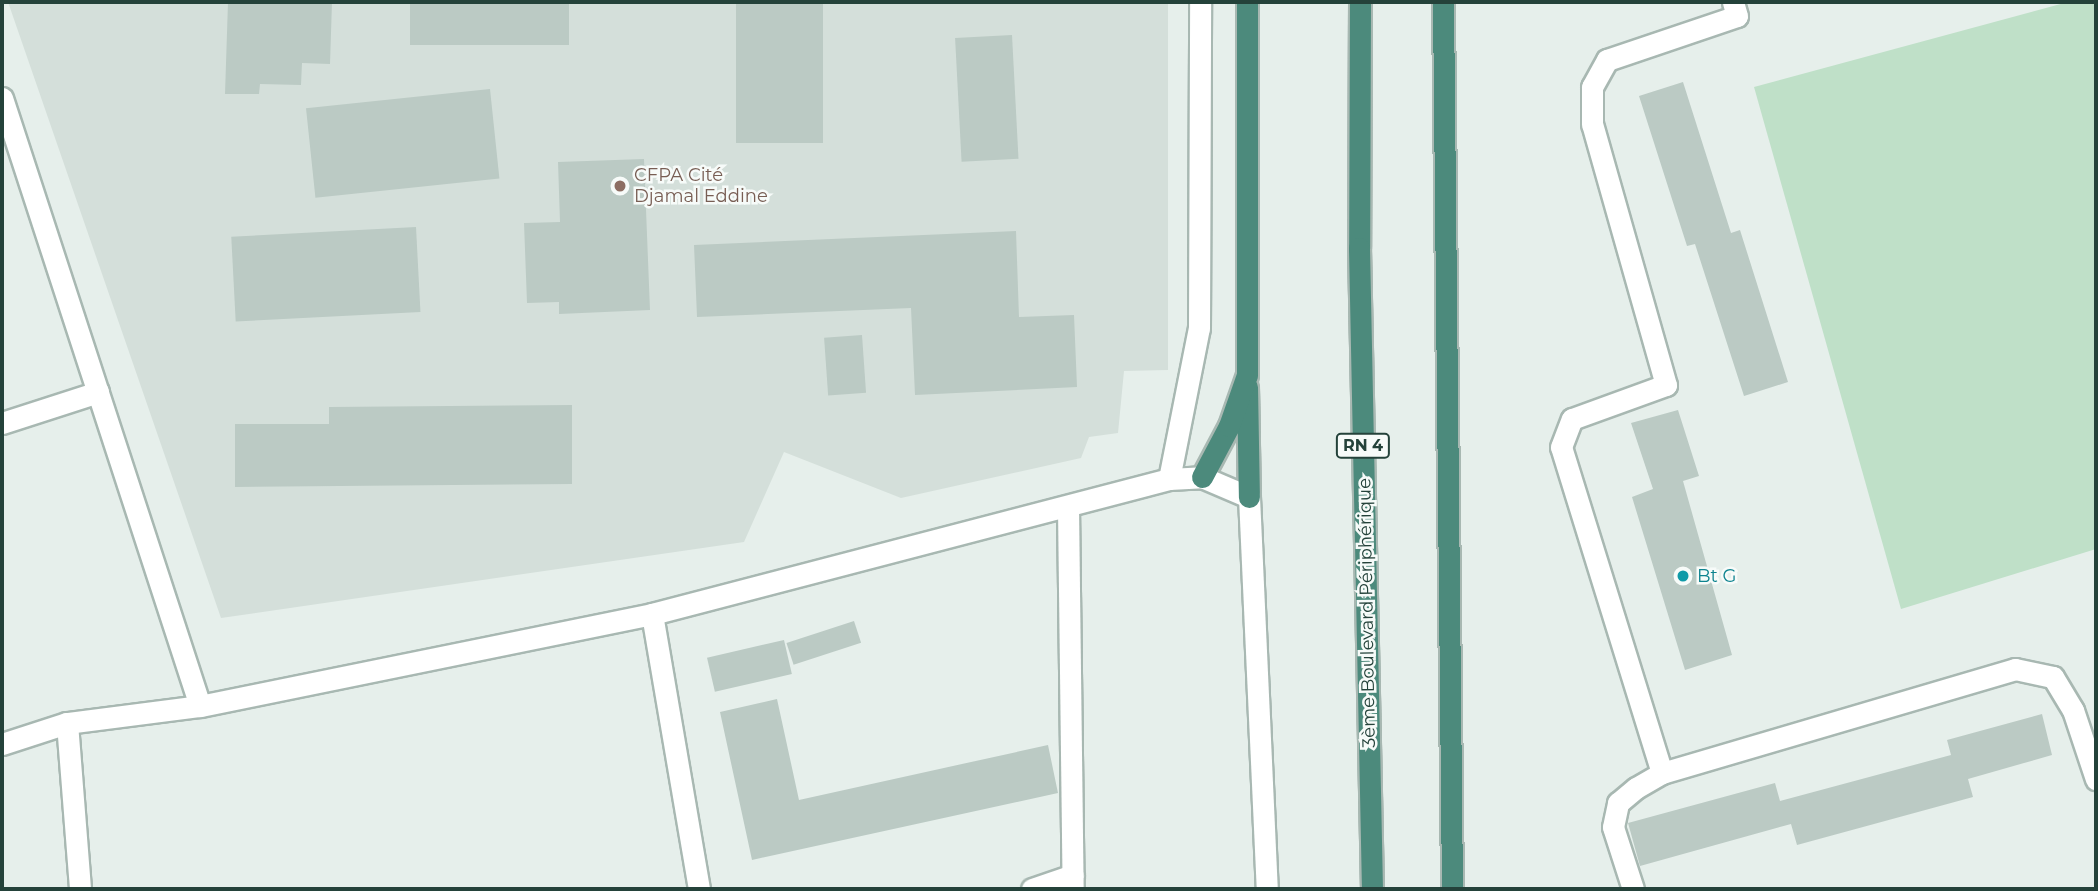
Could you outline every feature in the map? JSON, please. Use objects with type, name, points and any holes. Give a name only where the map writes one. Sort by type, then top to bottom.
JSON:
[{"type":"highway","points":[[1247,2],[1249,497]]},
{"type":"highway","name":"3ème Boulevard Périphérique","points":[[1360,2],[1360,262],[1372,889]]},
{"type":"highway","points":[[1443,2],[1452,889]]},
{"type":"highway","points":[[1202,477],[1229,426],[1247,375]]},
{"type":"street","points":[[1169,479],[1199,328],[1200,2]]},
{"type":"street","points":[[1662,773],[1562,447],[1572,419],[1666,385],[1592,124],[1592,87],[1607,60],[1737,16],[1733,2]]},
{"type":"street","points":[[2,97],[9,141],[98,392],[200,706]]},
{"type":"street","points":[[2,423],[98,392]]},
{"type":"street","points":[[2,744],[67,723],[200,706],[652,614],[1169,479],[1202,477],[1249,497],[1267,889]]},
{"type":"street","points":[[1032,889],[1073,882],[1068,507]]},
{"type":"street","points":[[652,614],[699,889]]},
{"type":"street","points":[[1633,889],[1613,827],[1618,803],[1662,773],[2015,669],[2053,677],[2073,710],[2096,779]]},
{"type":"street","points":[[67,723],[80,889]]},
{"type":"shaded area","name":"CFPA Cité Djamal Eddine","points":[[8,2],[1168,2],[1168,370],[1124,371],[1118,433],[1089,437],[1081,458],[901,498],[784,452],[744,542],[221,618]]},
{"type":"green space","points":[[2068,2],[2096,2],[2096,549],[1901,609],[1754,87]]},
{"type":"building","points":[[228,2],[332,2],[330,64],[302,63],[301,85],[260,84],[259,94],[225,94]]},
{"type":"building","points":[[410,2],[569,2],[569,45],[410,45]]},
{"type":"building","points":[[736,2],[823,2],[823,143],[736,143]]},
{"type":"building","points":[[1012,35],[1018,159],[962,162],[955,38]]},
{"type":"building","points":[[1683,82],[1731,233],[1740,230],[1788,382],[1744,396],[1695,244],[1687,246],[1639,96]]},
{"type":"building","points":[[490,89],[499,179],[315,198],[306,108]]},
{"type":"building","points":[[644,159],[650,310],[559,314],[559,302],[527,303],[524,223],[560,222],[558,162]]},
{"type":"building","points":[[416,227],[420,312],[236,322],[231,237]]},
{"type":"building","points":[[1016,231],[1019,317],[1074,315],[1077,387],[915,395],[911,308],[697,317],[694,245]]},
{"type":"building","points":[[862,335],[866,393],[828,396],[824,338]]},
{"type":"building","points":[[572,405],[572,484],[235,487],[235,424],[329,424],[329,407]]},
{"type":"building","name":"Bt G","points":[[1678,410],[1699,476],[1683,481],[1732,655],[1685,670],[1632,497],[1653,489],[1631,423]]},
{"type":"building","points":[[854,621],[861,643],[794,665],[786,643]]},
{"type":"building","points":[[784,640],[792,674],[715,692],[707,658]]},
{"type":"building","points":[[777,699],[799,800],[1048,745],[1058,793],[752,860],[720,712]]},
{"type":"building","points":[[2042,714],[2052,755],[1968,779],[1973,797],[1797,845],[1791,824],[1640,866],[1628,823],[1775,783],[1780,801],[1951,755],[1947,740]]},
{"type":"place","name":"CFPA Cité Djamal Eddine","points":[[620,186]]},
{"type":"place","name":"Bt G","points":[[1683,576]]}]
